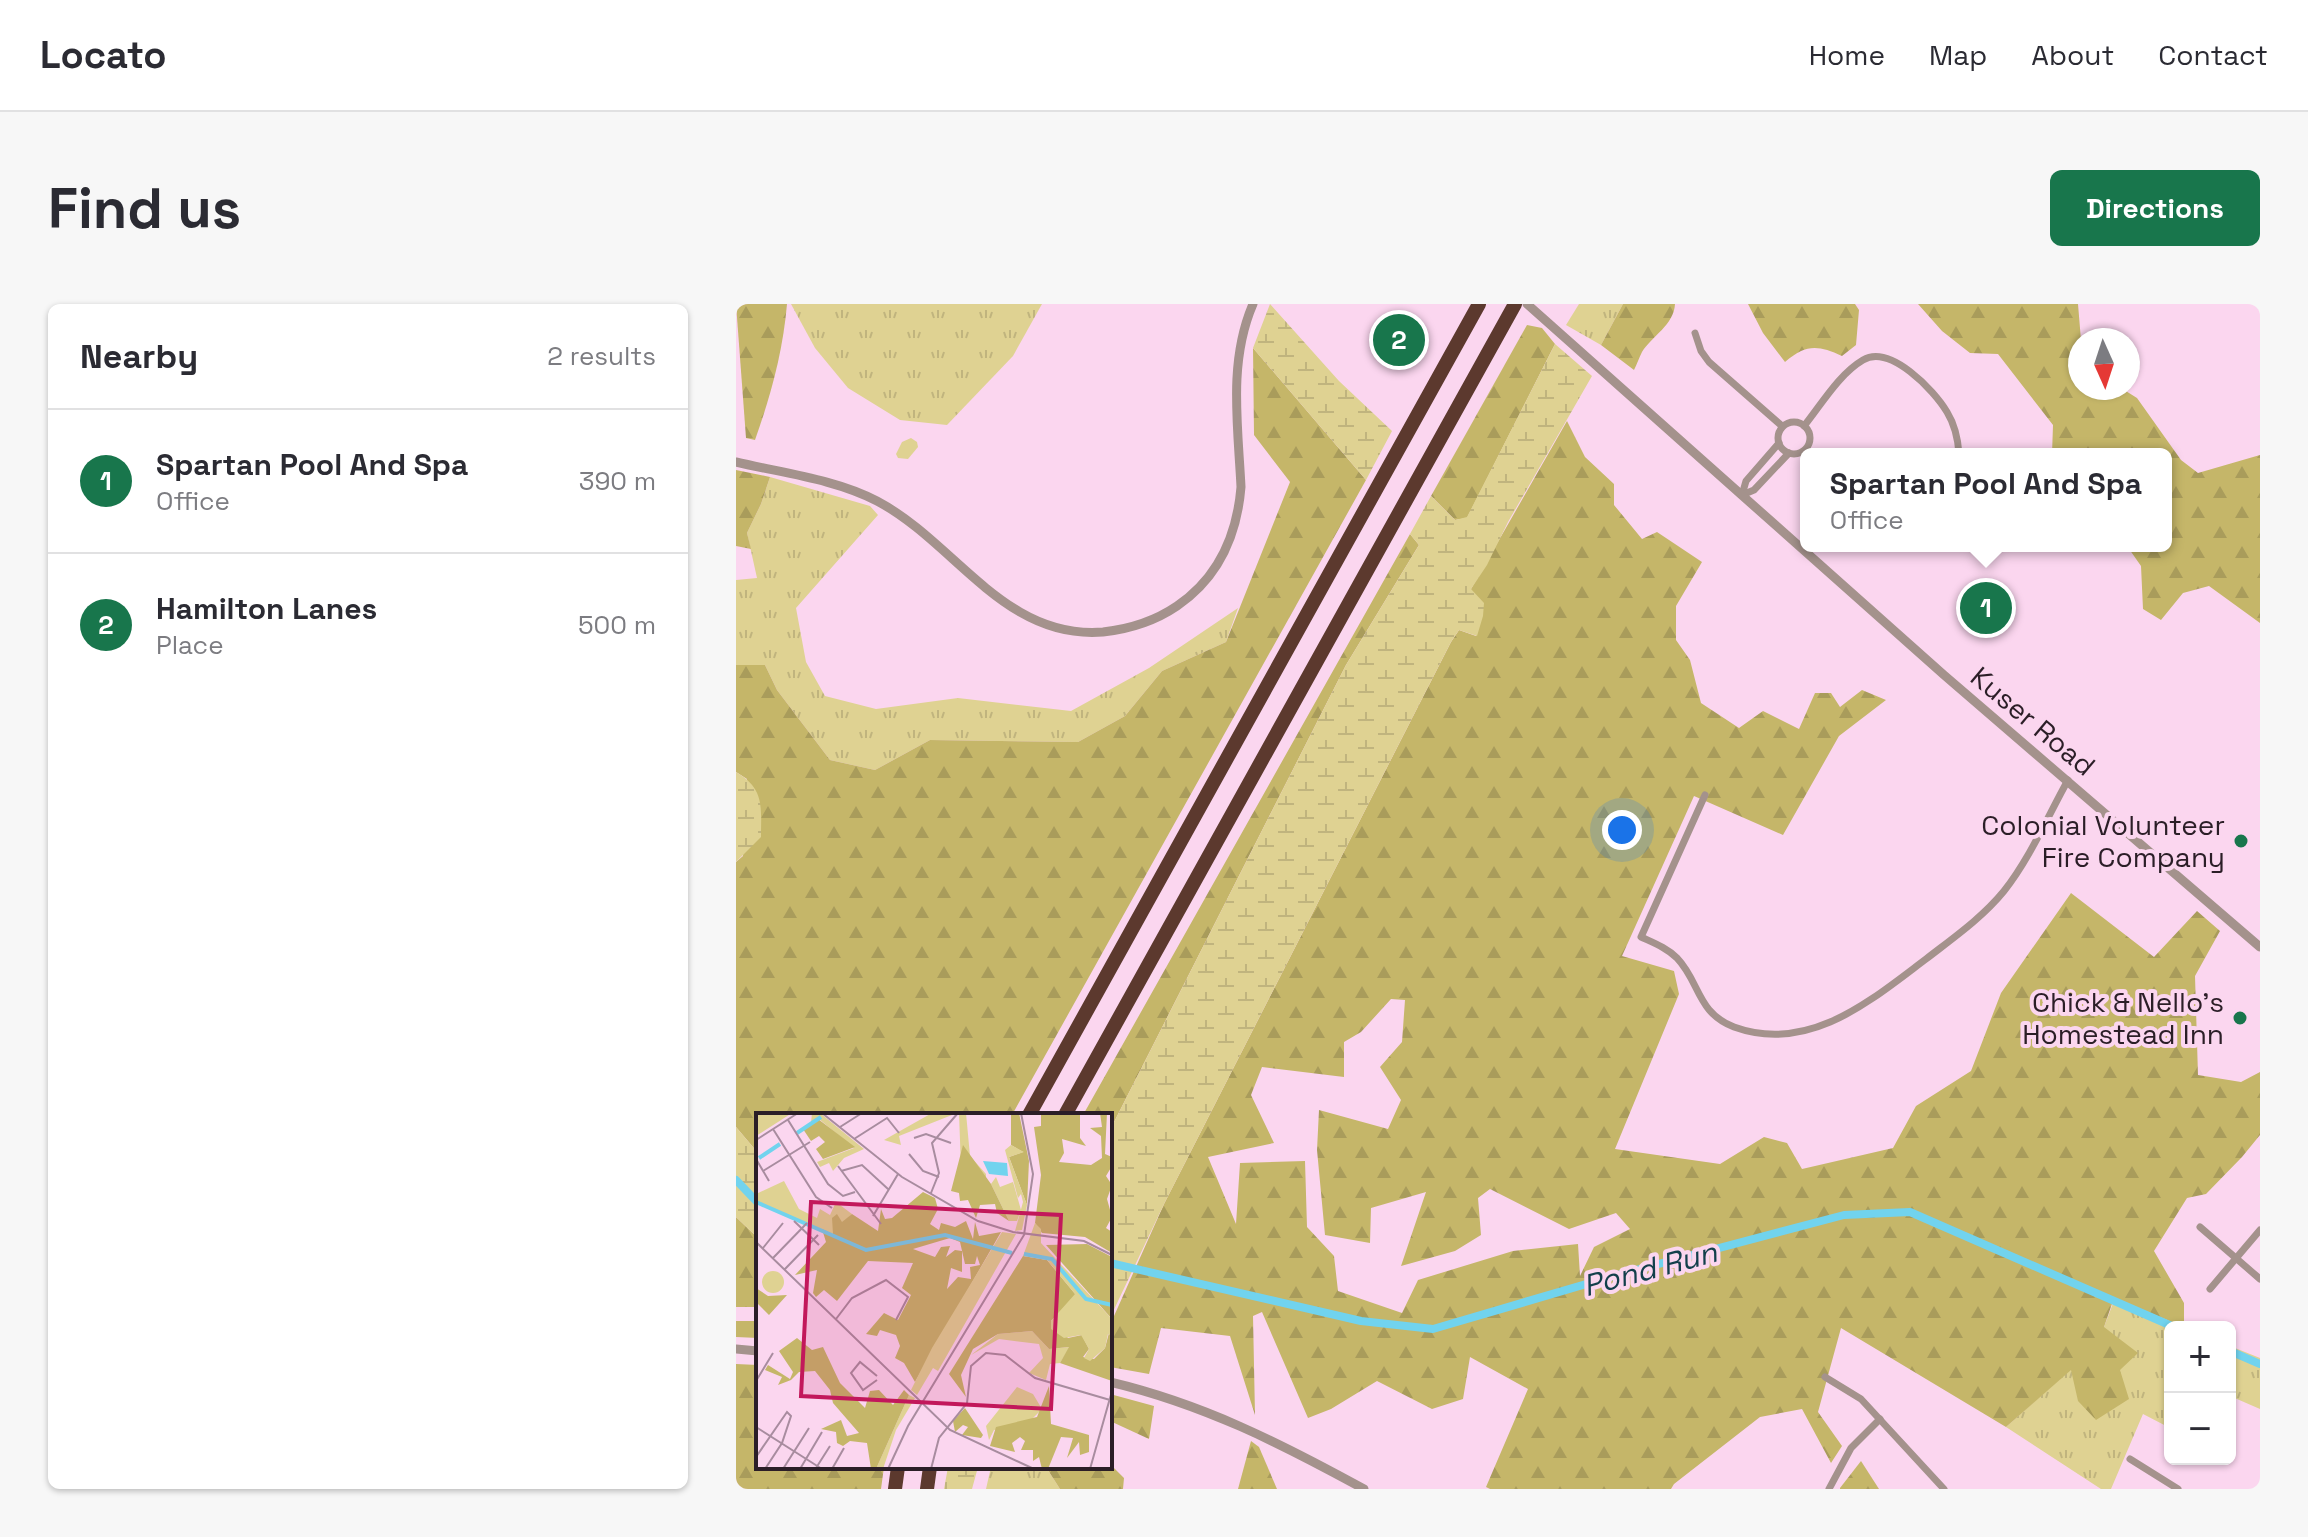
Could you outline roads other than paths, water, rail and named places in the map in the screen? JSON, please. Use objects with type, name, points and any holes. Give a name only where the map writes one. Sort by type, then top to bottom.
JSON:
[{"type":"highway","points":[[1030,1113],[1479,304]]},
{"type":"highway","points":[[1066,1113],[1515,304]]},
{"type":"highway","points":[[895,1489],[898,1469]]},
{"type":"highway","points":[[927,1489],[930,1469]]},
{"type":"street","points":[[736,462],[842,487],[876,500],[906,519],[1004,603],[1031,619],[1048,626],[1081,632],[1130,627],[1162,615],[1187,598],[1217,565],[1231,537],[1240,505],[1241,487],[1237,366],[1243,331],[1253,304]]},
{"type":"street","name":"Kuser Road","points":[[1527,304],[1800,547]]},
{"type":"street","points":[[1695,333],[1701,351],[1709,362],[1782,426]]},
{"type":"street","points":[[1804,426],[1857,365],[1871,357],[1882,356],[1901,365],[1942,405],[1953,423],[1958,448]]},
{"type":"street","points":[[1800,453],[1789,453],[1779,443],[1778,434],[1782,426],[1795,422],[1804,426],[1809,437],[1808,448]]},
{"type":"street","points":[[1742,495],[1746,481],[1779,443]]},
{"type":"street","points":[[1742,495],[1754,490],[1789,453]]},
{"type":"street","name":"Kuser Road","points":[[1806,552],[2260,947]]},
{"type":"street","points":[[1705,795],[1641,937],[1659,944],[1677,958],[1690,976],[1699,998],[1715,1016],[1736,1027],[1781,1034],[1820,1027],[1855,1012],[1982,915],[2018,871],[2068,780]]},
{"type":"street","points":[[2200,1227],[2260,1279]]},
{"type":"street","points":[[2210,1289],[2260,1230]]},
{"type":"street","points":[[736,1349],[756,1351]]},
{"type":"street","points":[[1825,1377],[1851,1391],[1944,1489]]},
{"type":"street","points":[[1112,1383],[1177,1401],[1239,1424],[1275,1440],[1364,1489]]},
{"type":"street","points":[[1829,1489],[1851,1448],[1880,1419]]},
{"type":"street","points":[[2130,1459],[2178,1489]]},
{"type":"waterway","name":"Pond Run","points":[[736,1180],[756,1201]]},
{"type":"waterway","name":"Pond Run","points":[[1112,1263],[1361,1321],[1433,1329],[1617,1275],[1844,1215],[1910,1212],[2164,1323]]},
{"type":"waterway","name":"Pond Run","points":[[2236,1354],[2260,1364]]},
{"type":"place","name":"Hamilton Lanes","points":[[1399,340]]},
{"type":"place","name":"Spartan Pool And Spa","points":[[1986,608]]},
{"type":"place","name":"Colonial Volunteer Fire Company","points":[[2241,841]]},
{"type":"place","name":"Chick & Nello’s Homestead Inn","points":[[2240,1018]]}]
